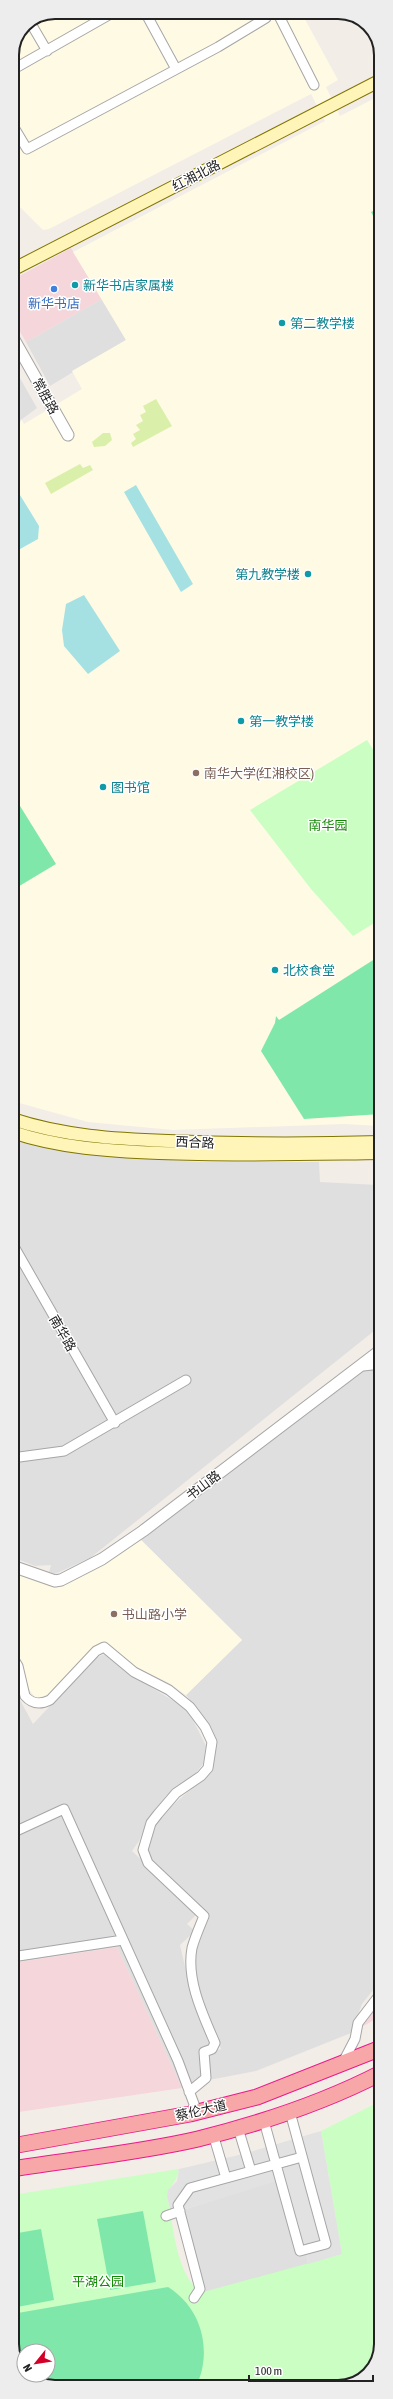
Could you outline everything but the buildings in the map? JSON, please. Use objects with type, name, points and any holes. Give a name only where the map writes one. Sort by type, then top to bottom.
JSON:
[{"type":"highway","name":"蔡伦大道","points":[[19,2145],[197,2112],[257,2097],[374,2051]]},
{"type":"highway","name":"蔡伦大道","points":[[19,2168],[176,2143],[238,2128],[264,2121],[336,2096],[374,2077]]},
{"type":"main road","name":"红湘北路","points":[[19,258],[374,77]]},
{"type":"main road","name":"红湘北路","points":[[19,266],[374,84]]},
{"type":"main road","name":"西合路","points":[[19,1121],[62,1133],[118,1139],[247,1145],[374,1142]]},
{"type":"main road","name":"西合路","points":[[19,1134],[59,1144],[119,1151],[239,1155],[374,1153]]},
{"type":"street","points":[[19,66],[102,19]]},
{"type":"street","points":[[148,19],[176,69]]},
{"type":"street","points":[[19,136],[27,150],[264,19]]},
{"type":"street","points":[[281,19],[314,85]]},
{"type":"street","points":[[33,27],[47,51]]},
{"type":"street","name":"常胜路","points":[[19,349],[65,437],[19,361]]},
{"type":"street","name":"南华路","points":[[19,1255],[115,1423]]},
{"type":"street","name":"书山路","points":[[19,1568],[55,1581],[102,1559],[143,1531],[374,1355]]},
{"type":"street","points":[[360,1365],[374,1364]]},
{"type":"street","points":[[19,1457],[64,1452],[186,1380]]},
{"type":"street","points":[[19,1670],[25,1696],[36,1704],[43,1703],[50,1700],[96,1651],[104,1647],[134,1672],[169,1690],[190,1707],[205,1727],[212,1742],[208,1768],[201,1776],[176,1793],[158,1814],[151,1823],[143,1850],[148,1863],[204,1916],[192,1948],[192,1966],[198,2003],[215,2043],[212,2049],[204,2052],[206,2078],[189,2092]]},
{"type":"street","points":[[19,1830],[64,1809],[123,1940],[197,2112]]},
{"type":"street","points":[[19,1956],[123,1940]]},
{"type":"street","points":[[342,2064],[355,2040],[358,2023],[374,2002]]},
{"type":"street","points":[[264,2121],[300,2251],[326,2244],[290,2112]]},
{"type":"street","points":[[238,2128],[251,2171]]},
{"type":"street","points":[[213,2134],[226,2178]]},
{"type":"street","points":[[194,2298],[200,2289],[178,2205],[190,2188],[302,2157]]},
{"type":"street","points":[[166,2216],[180,2211]]},
{"type":"shaded area","name":"南华大学(红湘校区)","points":[[54,19],[305,19],[338,80],[326,87],[340,116],[374,99],[374,1126],[344,1124],[173,1130],[88,1122],[19,1103],[19,428],[21,419],[24,424],[82,389],[72,371],[126,340],[73,252],[325,121],[311,94],[49,229],[43,230],[19,206],[19,54],[22,41],[29,29],[41,22]]},
{"type":"shaded area","name":"新华书店","points":[[71,248],[102,299],[26,342],[19,330],[19,276]]},
{"type":"shaded area","points":[[102,299],[126,340],[50,386],[26,342]]},
{"type":"shaded area","points":[[19,376],[37,408],[21,420],[19,429]]},
{"type":"shaded area","points":[[19,1138],[128,1158],[203,1162],[319,1162],[320,1182],[374,1185],[374,1331],[90,1558],[55,1574],[49,1572],[51,1565],[35,1566],[19,1560]]},
{"type":"shaded area","points":[[374,1357],[374,1989],[362,2004],[351,2033],[256,2071],[209,2080],[207,2054],[221,2049],[200,2002],[195,1964],[196,1948],[208,1917],[150,1862],[147,1849],[152,1831],[165,1812],[208,1774],[213,1767],[216,1740],[211,1727],[186,1695],[242,1640],[139,1538]]},
{"type":"shaded area","name":"书山路小学","points":[[141,1540],[242,1640],[186,1695],[169,1683],[132,1665],[104,1642],[94,1647],[52,1693],[45,1697],[35,1697],[27,1687],[19,1660],[19,1573],[55,1588],[97,1568]]},
{"type":"shaded area","points":[[105,1654],[131,1675],[182,1706],[191,1716],[206,1746],[203,1764],[195,1774],[166,1796],[148,1820],[139,1841],[132,1851],[198,1913],[187,1924],[195,1931],[180,1945],[194,2005],[211,2046],[204,2077],[195,2084],[182,2088],[117,1947],[19,1962],[19,1698],[33,1724],[95,1658]]},
{"type":"shaded area","points":[[117,1947],[182,2088],[19,2112],[19,1962]]},
{"type":"shaded area","points":[[374,2009],[374,2020],[360,2028]]},
{"type":"shaded area","points":[[321,2131],[342,2254],[308,2264],[306,2252],[297,2255],[277,2181],[183,2210],[170,2209],[167,2196],[168,2190],[177,2181],[179,2169],[243,2154]]},
{"type":"shaded area","points":[[277,2180],[297,2255],[306,2252],[308,2264],[205,2292],[183,2210]]},
{"type":"green space","points":[[374,210],[374,217],[371,212]]},
{"type":"green space","points":[[156,399],[172,426],[133,447],[131,443],[136,439],[133,434],[140,430],[136,425],[143,421],[140,415],[146,412],[143,406]]},
{"type":"green space","points":[[103,433],[110,433],[112,440],[105,446],[94,447],[92,442]]},
{"type":"green space","points":[[80,464],[83,468],[90,465],[93,470],[51,494],[45,483]]},
{"type":"green space","name":"南华园","points":[[367,740],[374,751],[374,923],[353,936],[311,889],[250,810]]},
{"type":"green space","points":[[19,804],[56,864],[19,886]]},
{"type":"green space","points":[[374,959],[374,1114],[304,1119],[261,1051],[275,1023],[276,1016],[279,1020]]},
{"type":"green space","name":"平湖公园","points":[[374,2104],[374,2349],[369,2362],[360,2373],[343,2380],[56,2380],[56,2343],[19,2343],[19,2194],[179,2169],[177,2177],[167,2196],[180,2260],[192,2284],[200,2293],[342,2254],[321,2131]]},
{"type":"green space","points":[[143,2211],[156,2282],[110,2290],[97,2219]]},
{"type":"green space","points":[[41,2229],[54,2300],[19,2307],[19,2233]]},
{"type":"green space","points":[[168,2287],[180,2296],[189,2306],[196,2318],[204,2345],[204,2359],[198,2380],[56,2380],[56,2343],[19,2343],[19,2313]]},
{"type":"water","points":[[136,485],[193,584],[181,592],[124,492]]},
{"type":"water","points":[[19,493],[39,526],[38,539],[20,549]]},
{"type":"water","points":[[84,595],[120,651],[88,674],[64,646],[62,630],[66,604]]},
{"type":"place","name":"新华书店家属楼","points":[[75,285]]},
{"type":"place","name":"新华书店","points":[[54,289]]},
{"type":"place","name":"第二教学楼","points":[[282,323]]},
{"type":"place","name":"第九教学楼","points":[[308,574]]},
{"type":"place","name":"第一教学楼","points":[[241,721]]},
{"type":"place","name":"南华大学(红湘校区)","points":[[196,773]]},
{"type":"place","name":"图书馆","points":[[103,787]]},
{"type":"place","name":"北校食堂","points":[[275,970]]},
{"type":"place","name":"书山路小学","points":[[114,1614]]}]
